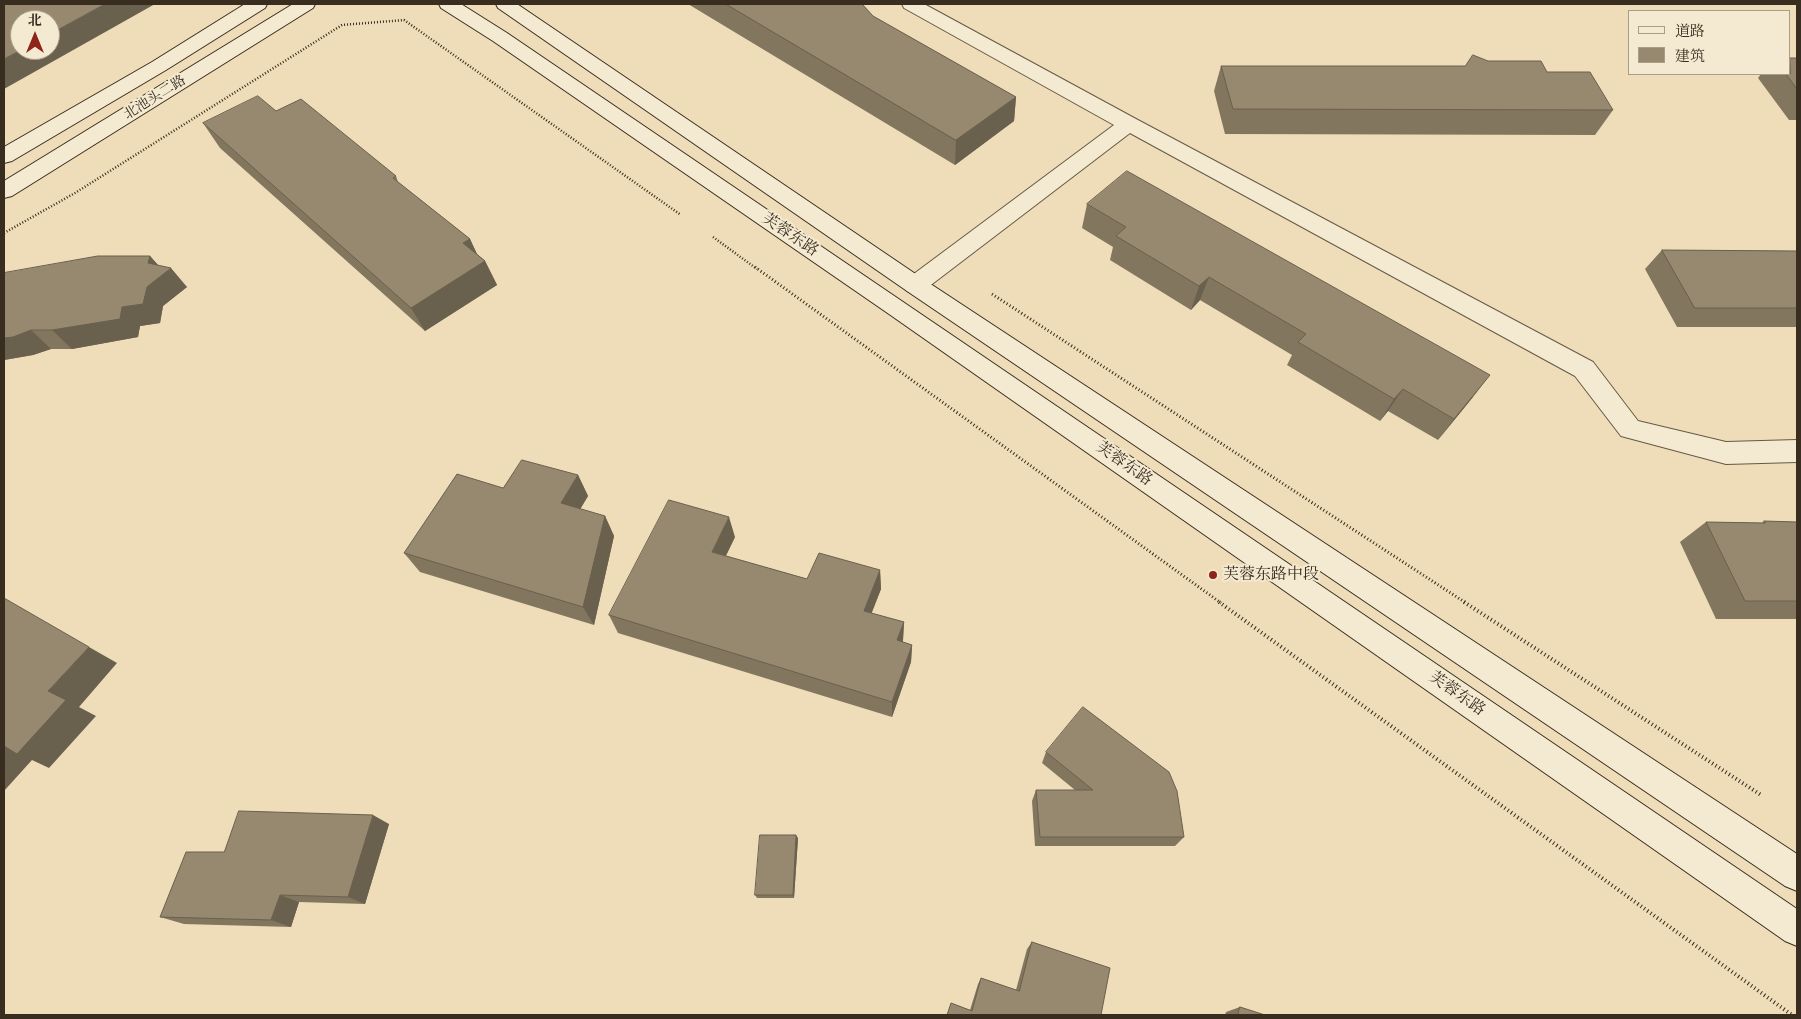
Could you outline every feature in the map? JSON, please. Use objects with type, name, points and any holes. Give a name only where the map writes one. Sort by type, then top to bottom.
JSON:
[{"type":"main road","name":"北池头二路","points":[[4,156],[159,66],[258,4]]},
{"type":"main road","name":"北池头二路","points":[[4,191],[306,4]]},
{"type":"main road","name":"芙蓉东路","points":[[448,4],[516,48],[897,308],[1797,929]]},
{"type":"main road","name":"芙蓉东路","points":[[505,4],[915,285],[1797,874]]},
{"type":"main road","points":[[911,4],[1129,124],[1584,369],[1630,428],[1726,453],[1797,451]]},
{"type":"main road","points":[[915,285],[1129,124]]},
{"type":"path","points":[[4,232],[76,193],[342,25],[404,20],[681,215]]},
{"type":"path","points":[[713,237],[1792,1015]]},
{"type":"path","points":[[989,292],[1761,795]]},
{"type":"building","points":[[4,4],[105,4],[60,29],[60,10],[10,10],[10,56],[4,59]]},
{"type":"building","points":[[726,4],[862,4],[873,16],[1016,97],[956,140]]},
{"type":"building","points":[[1473,55],[1488,61],[1541,61],[1547,72],[1590,72],[1613,110],[1233,109],[1221,66],[1465,66]]},
{"type":"building","points":[[1791,58],[1797,58],[1797,89],[1787,75],[1791,75]]},
{"type":"building","points":[[258,96],[276,111],[301,99],[396,176],[393,178],[470,239],[463,243],[485,261],[411,308],[203,123]]},
{"type":"building","points":[[1127,171],[1490,375],[1454,419],[1403,389],[1394,399],[1298,342],[1306,334],[1209,277],[1199,286],[1116,236],[1126,227],[1087,204]]},
{"type":"building","points":[[1662,250],[1797,251],[1797,308],[1695,308]]},
{"type":"building","points":[[98,256],[150,256],[148,263],[171,268],[147,287],[143,304],[122,307],[120,319],[52,330],[31,330],[13,337],[4,338],[4,273]]},
{"type":"building","points":[[522,460],[578,475],[561,503],[605,516],[583,607],[404,553],[457,474],[503,488]]},
{"type":"building","points":[[669,500],[729,517],[712,552],[807,579],[819,553],[880,570],[864,611],[904,622],[897,640],[912,645],[892,702],[609,615]]},
{"type":"building","points":[[1764,521],[1797,522],[1797,601],[1745,601],[1706,522],[1765,523]]},
{"type":"building","points":[[4,598],[89,647],[48,691],[66,700],[17,754],[4,746]]},
{"type":"building","points":[[1083,707],[1169,772],[1177,791],[1184,837],[1040,837],[1036,790],[1093,790],[1046,752]]},
{"type":"building","points":[[239,811],[373,815],[348,897],[280,895],[271,920],[160,917],[186,852],[224,852]]},
{"type":"building","points":[[760,835],[796,835],[793,895],[755,895]]},
{"type":"building","points":[[1032,942],[1110,968],[1101,1015],[947,1015],[951,1003],[972,1011],[981,978],[1019,991]]},
{"type":"building","points":[[1240,1007],[1265,1015],[1238,1015]]},
{"type":"place","name":"芙蓉东路中段","points":[[1213,575]]}]
